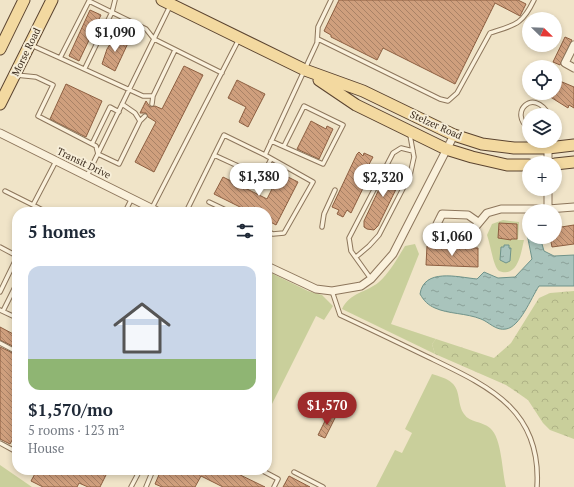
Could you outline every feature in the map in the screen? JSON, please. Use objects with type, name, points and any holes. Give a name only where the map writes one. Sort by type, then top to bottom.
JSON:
[{"type":"main road","points":[[0,49],[24,0]]},
{"type":"main road","name":"Morse Road","points":[[0,104],[52,0]]},
{"type":"main road","name":"Stelzer Road","points":[[169,2],[304,70],[363,92],[454,135],[482,144],[514,148],[522,147]]},
{"type":"main road","name":"Stelzer Road","points":[[304,70],[356,105],[446,148],[472,157],[507,165],[522,165]]},
{"type":"main road","name":"Stelzer Road","points":[[562,145],[574,145]]},
{"type":"main road","points":[[562,163],[574,162]]},
{"type":"street","points":[[574,45],[565,63],[574,68]]},
{"type":"street","name":"Transit Drive","points":[[0,133],[150,207]]},
{"type":"street","points":[[272,268],[316,289],[332,292],[361,286],[371,279],[393,254],[454,135]]},
{"type":"street","points":[[562,208],[574,207]]},
{"type":"street","points":[[478,222],[468,216],[442,214],[437,224],[438,233],[467,234],[472,231],[487,213],[501,209],[522,209]]},
{"type":"lane","points":[[85,68],[112,12],[115,0]]},
{"type":"lane","points":[[265,155],[318,39],[318,27],[331,0]]},
{"type":"lane","points":[[318,39],[440,99],[448,101],[457,93],[490,33],[515,25],[526,16],[534,0]]},
{"type":"lane","points":[[60,58],[89,1],[146,29],[154,39],[222,73]]},
{"type":"lane","points":[[87,176],[154,39],[169,2]]},
{"type":"lane","points":[[153,207],[240,38]]},
{"type":"lane","points":[[30,44],[143,96],[153,96]]},
{"type":"lane","points":[[152,104],[153,96],[175,50]]},
{"type":"lane","points":[[14,75],[36,77],[53,85],[38,116],[96,146],[98,154]]},
{"type":"lane","points":[[523,108],[525,104],[532,101],[537,102],[546,108]]},
{"type":"lane","points":[[122,104],[136,113],[140,121]]},
{"type":"lane","points":[[271,140],[284,146],[323,164],[343,125],[304,106],[284,146]]},
{"type":"lane","points":[[92,144],[110,108],[119,112]]},
{"type":"lane","points":[[522,110],[522,120]]},
{"type":"lane","points":[[98,154],[119,164],[140,121],[146,116]]},
{"type":"lane","points":[[356,257],[379,235],[410,175],[414,163],[413,151],[412,141],[406,129]]},
{"type":"lane","points":[[188,207],[224,135],[265,155],[313,182],[284,233],[272,233]]},
{"type":"lane","points":[[371,279],[351,251],[349,238],[393,153],[401,148],[413,151]]},
{"type":"lane","points":[[214,155],[262,177],[271,159]]},
{"type":"lane","points":[[34,205],[56,161]]},
{"type":"lane","points":[[322,228],[324,214],[335,190]]},
{"type":"lane","points":[[5,191],[36,207]]},
{"type":"lane","points":[[128,207],[132,198]]},
{"type":"lane","points":[[209,202],[220,207]]},
{"type":"lane","points":[[0,247],[12,254]]},
{"type":"lane","points":[[0,292],[12,267]]},
{"type":"lane","points":[[12,292],[2,311],[12,316]]},
{"type":"lane","points":[[332,292],[340,315],[485,385],[506,402],[519,417],[532,445],[536,460],[537,487]]},
{"type":"lane","points":[[0,343],[12,349]]},
{"type":"lane","points":[[0,444],[12,450]]},
{"type":"lane","points":[[294,472],[323,487]]},
{"type":"lane","points":[[131,487],[137,475]]},
{"type":"lane","points":[[146,487],[151,475]]},
{"type":"lane","points":[[270,475],[278,479],[274,487]]},
{"type":"green space","points":[[503,220],[519,222],[518,240],[522,240],[522,244],[523,244],[522,251],[518,263],[510,271],[499,271],[497,268],[487,235],[492,224]]},
{"type":"green space","points":[[415,244],[419,254],[391,324],[436,339],[432,344],[435,354],[342,309],[349,299],[374,286],[387,274],[405,246]]},
{"type":"green space","points":[[272,273],[308,291],[322,295],[333,306],[324,320],[316,316],[272,404]]},
{"type":"green space","points":[[574,291],[574,439],[550,430],[543,423],[528,400],[506,385],[435,354],[432,344],[436,339],[494,358],[511,343],[539,298],[550,293]]},
{"type":"green space","points":[[432,374],[442,377],[452,383],[457,390],[460,406],[464,414],[469,419],[487,426],[494,433],[499,447],[506,487],[376,487],[395,450],[402,453],[412,433],[405,429]]},
{"type":"green space","points":[[0,465],[12,473],[12,475],[15,475],[32,487],[0,487]]},
{"type":"water","points":[[529,244],[542,244],[544,251],[554,256],[574,255],[574,286],[539,286],[520,318],[511,327],[506,329],[496,328],[484,320],[475,317],[440,310],[430,306],[420,294],[423,286],[428,280],[435,277],[451,276],[477,279],[484,272],[498,278],[515,277],[532,259]]},
{"type":"water","points":[[504,245],[509,245],[509,248],[511,248],[510,261],[506,263],[500,260],[501,247],[504,247]]},
{"type":"building","points":[[339,0],[518,0],[526,4],[520,16],[495,3],[455,84],[383,48],[377,60],[331,37],[331,35],[324,31]]},
{"type":"building","points":[[90,10],[101,15],[79,61],[69,56]]},
{"type":"building","points":[[116,35],[129,41],[115,71],[102,64],[107,49]]},
{"type":"building","points":[[565,37],[572,40],[562,61],[554,60],[558,52],[562,52],[562,43]]},
{"type":"building","points":[[184,66],[203,75],[154,172],[135,162],[156,122],[148,117],[146,113],[140,113],[146,101],[150,107],[155,106],[162,109]]},
{"type":"building","points":[[237,80],[265,94],[248,127],[239,122],[246,107],[228,98]]},
{"type":"building","points":[[562,82],[574,87],[574,108],[569,105],[568,108],[555,100],[562,100]]},
{"type":"building","points":[[66,84],[102,101],[86,137],[50,119]]},
{"type":"building","points":[[311,121],[326,129],[327,126],[333,129],[319,159],[297,149]]},
{"type":"building","points":[[359,152],[363,156],[364,153],[373,157],[366,170],[371,172],[351,213],[347,210],[343,217],[337,214],[339,210],[332,207]]},
{"type":"building","points":[[393,166],[402,169],[402,177],[378,226],[374,230],[367,229],[364,227],[364,221],[389,168]]},
{"type":"building","points":[[280,173],[298,182],[276,225],[272,223],[272,207],[240,207],[214,194],[223,177],[267,199]]},
{"type":"building","points":[[499,223],[517,224],[517,239],[511,240],[498,238]]},
{"type":"building","points":[[574,225],[574,244],[552,247],[551,244],[562,244],[562,227]]},
{"type":"building","points":[[427,246],[478,248],[478,267],[426,265]]},
{"type":"building","points":[[0,327],[12,333],[12,346],[0,340]]},
{"type":"building","points":[[0,347],[12,353],[12,440],[10,444],[0,439]]},
{"type":"building","points":[[329,413],[336,416],[325,438],[318,435]]},
{"type":"building","points":[[34,475],[106,475],[100,487],[88,487],[79,483],[77,487],[43,487],[31,481]]},
{"type":"building","points":[[159,475],[240,475],[265,487],[223,487],[201,476],[195,487],[162,487],[155,484]]},
{"type":"building","points":[[289,476],[310,487],[283,487]]}]
